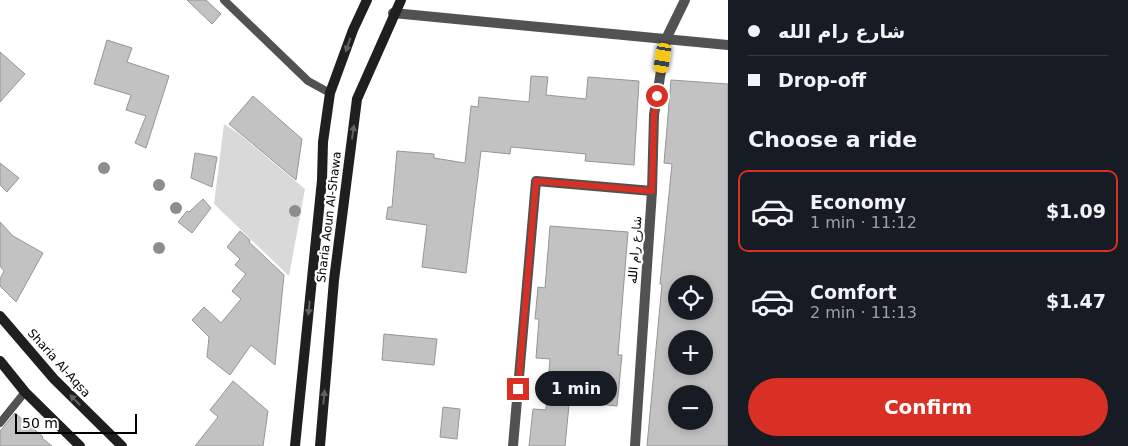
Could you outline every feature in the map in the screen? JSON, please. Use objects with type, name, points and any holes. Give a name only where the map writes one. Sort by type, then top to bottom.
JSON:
[{"type":"main road","name":"Sharia Aoun Al-Shawa","points":[[295,446],[322,180],[323,142],[330,93],[353,30],[367,0]]},
{"type":"main road","name":"Sharia Aoun Al-Shawa","points":[[320,446],[334,280],[357,99],[401,0]]},
{"type":"main road","name":"Sharia Al-Aqsa","points":[[0,316],[54,378],[122,446]]},
{"type":"main road","points":[[0,360],[25,392],[80,446]]},
{"type":"street","name":"شارع رام الله","points":[[635,446],[652,191],[654,116],[666,39],[685,0]]},
{"type":"street","points":[[394,13],[728,45]]},
{"type":"street","points":[[513,446],[536,181],[652,191]]},
{"type":"lane","points":[[224,0],[308,81],[330,93]]},
{"type":"lane","points":[[0,423],[25,392]]},
{"type":"shaded area","points":[[224,124],[238,133],[305,189],[289,276],[214,204]]},
{"type":"building","points":[[187,0],[206,0],[221,14],[212,24]]},
{"type":"building","points":[[107,40],[132,48],[127,62],[169,76],[146,148],[135,143],[146,116],[126,110],[131,95],[94,84]]},
{"type":"building","points":[[0,52],[25,74],[0,102]]},
{"type":"building","points":[[531,76],[548,77],[546,95],[586,99],[588,77],[639,81],[634,165],[585,161],[586,154],[511,147],[510,154],[481,151],[466,273],[422,267],[427,225],[386,219],[388,207],[392,207],[397,151],[434,154],[434,158],[465,163],[471,106],[478,107],[479,97],[529,102]]},
{"type":"building","points":[[671,80],[728,84],[728,446],[647,446],[672,164],[664,163]]},
{"type":"building","points":[[253,96],[302,139],[296,180],[229,124]]},
{"type":"building","points":[[195,153],[217,157],[212,187],[191,178]]},
{"type":"building","points":[[0,163],[19,178],[7,192],[0,185]]},
{"type":"building","points":[[203,199],[211,208],[192,233],[178,222],[187,211],[189,212]]},
{"type":"building","points":[[0,222],[13,236],[43,253],[16,302],[0,286],[0,279],[4,271],[0,266]]},
{"type":"building","points":[[550,226],[628,232],[618,355],[622,355],[617,406],[576,402],[576,405],[569,405],[565,446],[529,446],[533,409],[546,410],[550,359],[536,358],[539,319],[535,319],[538,287],[545,288]]},
{"type":"building","points":[[240,231],[284,275],[275,365],[251,345],[230,375],[207,357],[209,337],[192,320],[204,307],[221,323],[241,299],[232,291],[246,274],[235,265],[240,259],[227,247]]},
{"type":"building","points":[[384,334],[437,339],[434,365],[382,360]]},
{"type":"building","points":[[233,381],[268,411],[263,446],[195,446],[218,417],[210,410]]},
{"type":"building","points":[[443,407],[460,409],[457,439],[440,437]]},
{"type":"building","points":[[15,413],[52,446],[0,446],[0,431]]},
{"type":"route","points":[[518,389],[536,181],[652,191],[654,116],[657,96]]}]
